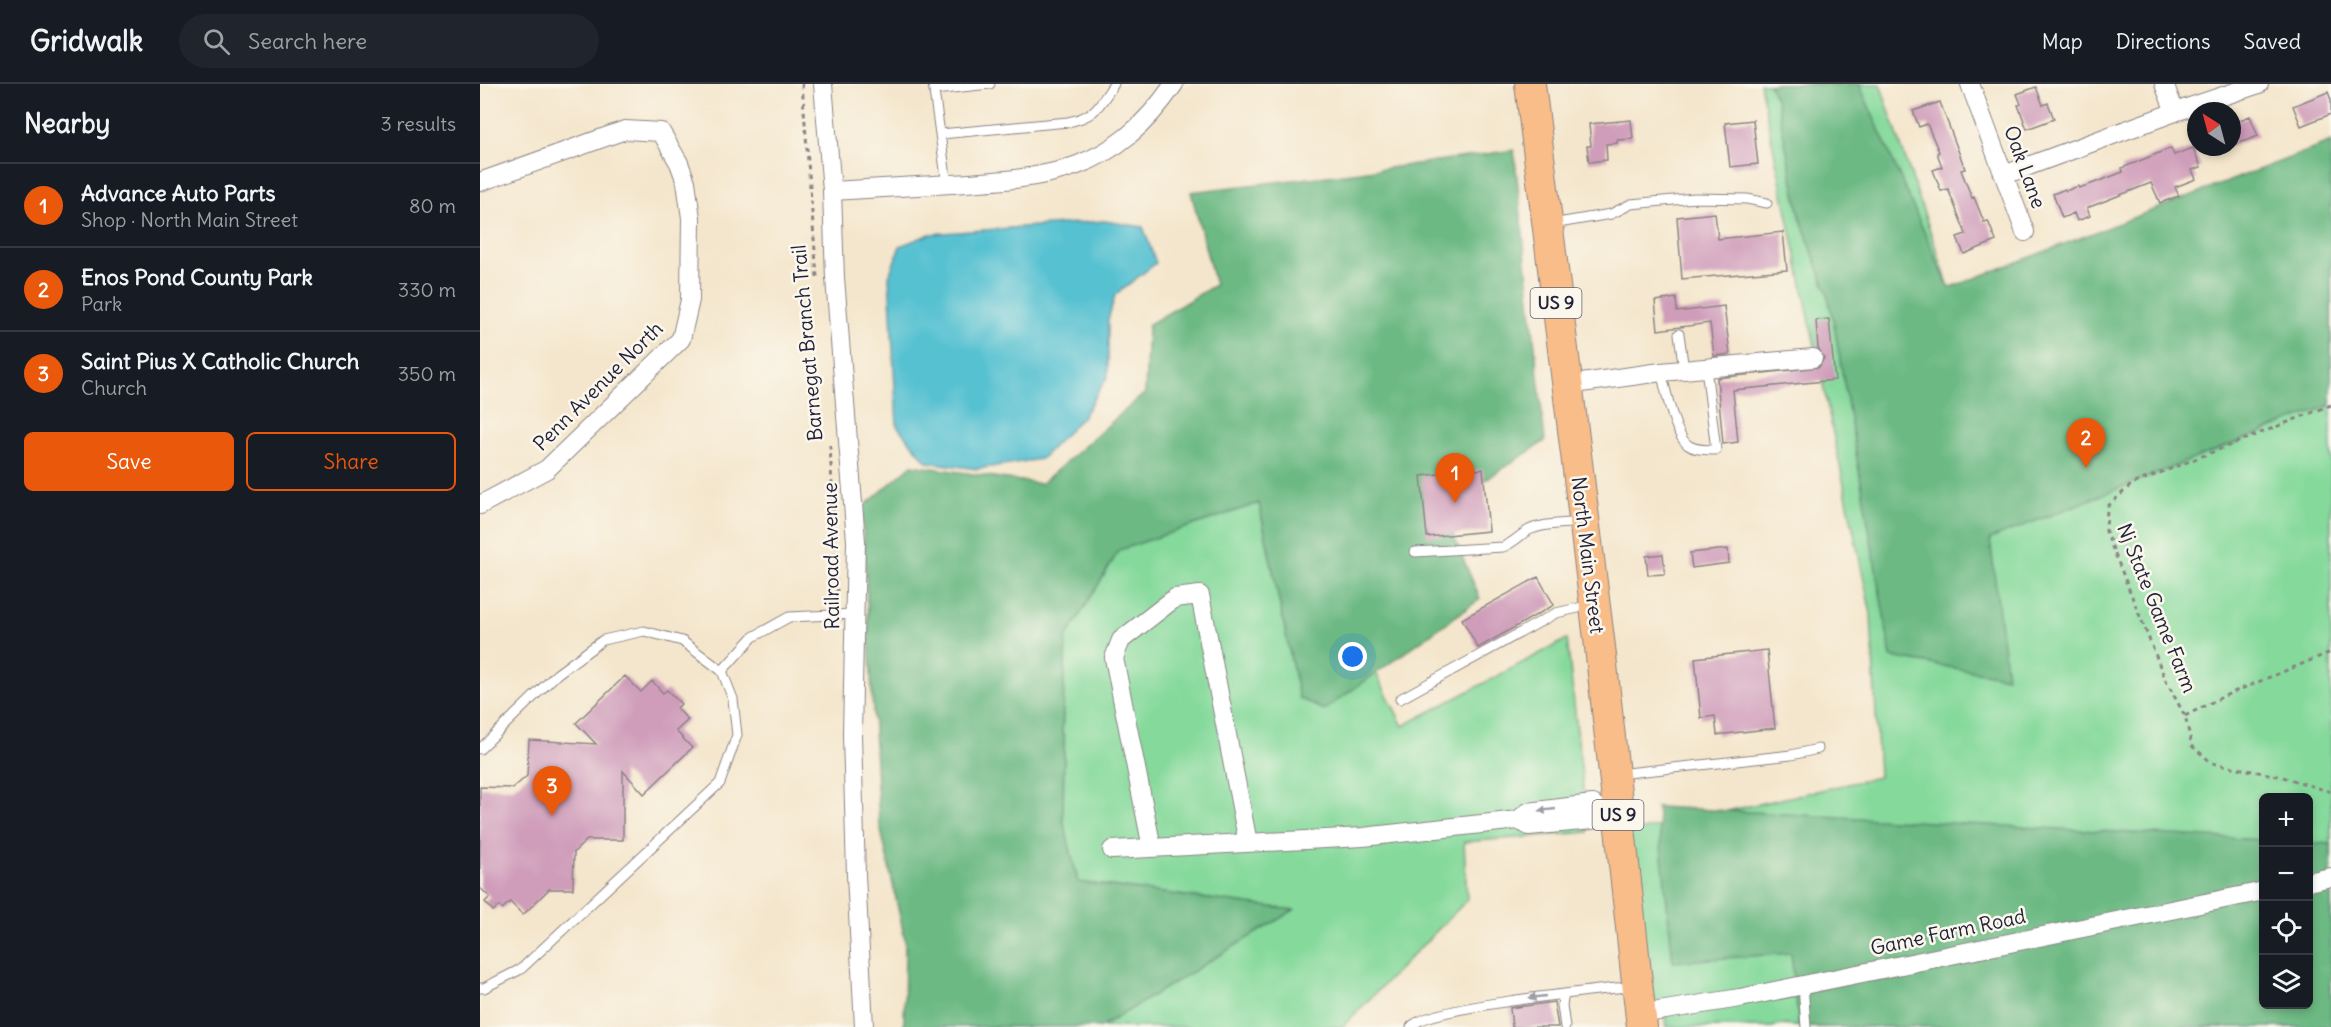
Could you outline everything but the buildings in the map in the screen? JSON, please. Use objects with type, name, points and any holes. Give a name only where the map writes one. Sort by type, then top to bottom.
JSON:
[{"type":"highway","name":"North Main Street","points":[[1530,84],[1614,774],[1610,811],[1640,1009]]},
{"type":"street","name":"Railroad Avenue","points":[[823,84],[832,191],[836,290],[856,541],[852,735],[864,1027]]},
{"type":"street","points":[[832,191],[1038,177],[1086,163],[1108,150],[1146,120],[1174,84]]},
{"type":"street","name":"Oak Lane","points":[[1970,84],[2025,232]]},
{"type":"street","points":[[2164,84],[2175,112]]},
{"type":"street","points":[[2004,175],[2175,112],[2259,84]]},
{"type":"street","name":"Penn Avenue North","points":[[480,182],[625,130],[661,132],[680,163],[686,182],[691,218],[690,300],[681,339],[547,469],[480,505]]},
{"type":"street","points":[[1567,385],[1662,372],[1813,358]]},
{"type":"street","points":[[1152,848],[1114,658],[1121,640],[1175,598],[1200,595],[1248,843]]},
{"type":"street","points":[[1112,850],[1363,837],[1518,820],[1528,812],[1593,804],[1610,811]]},
{"type":"street","points":[[2313,881],[2331,877]]},
{"type":"street","name":"Game Farm Road","points":[[1640,1009],[1803,985],[2259,892]]},
{"type":"lane","points":[[947,184],[933,87],[990,84]]},
{"type":"lane","points":[[941,134],[1068,122],[1087,118],[1098,108],[1114,84]]},
{"type":"lane","points":[[1546,225],[1611,214],[1631,204],[1695,198],[1747,199],[1767,203]]},
{"type":"lane","points":[[1679,334],[1684,370]]},
{"type":"lane","points":[[1662,372],[1680,436],[1696,449],[1716,450],[1706,368]]},
{"type":"lane","points":[[1415,552],[1503,547],[1513,544],[1528,531],[1584,522]]},
{"type":"lane","points":[[1400,699],[1556,614],[1595,604]]},
{"type":"lane","points":[[722,671],[753,637],[789,617],[856,614]]},
{"type":"lane","points":[[480,749],[557,674],[603,640],[644,631],[681,641],[722,671],[733,699],[737,735],[720,783],[521,969],[480,988]]},
{"type":"lane","points":[[1614,774],[1791,755],[1818,749]]},
{"type":"lane","points":[[1803,985],[1806,1027]]},
{"type":"lane","points":[[1411,1027],[1414,1023],[1430,1017],[1514,999],[1564,994],[1640,1009]]},
{"type":"lane","points":[[1564,994],[1562,1005],[1565,1027]]},
{"type":"path","name":"Barnegat Branch Trail","points":[[802,84],[817,277]]},
{"type":"path","name":"Nj State Game Farm","points":[[2331,405],[2132,484],[2107,507],[2106,532],[2166,681],[2185,716],[2192,746],[2212,763],[2283,777],[2331,792]]},
{"type":"path","name":"Barnegat Branch Trail","points":[[830,440],[837,600]]},
{"type":"path","name":"Nj State Game Farm","points":[[2185,716],[2224,696],[2331,652]]},
{"type":"green space","points":[[1760,84],[1880,84],[1961,322],[2331,176],[2331,1027],[1813,1027],[1780,1025],[1772,1027],[1667,1027],[1666,1016],[1640,1014],[1620,835],[1879,777],[1871,614]]},
{"type":"green space","points":[[1769,84],[1859,84],[1949,288],[2331,142],[2331,405],[1990,539],[2007,677],[1891,657],[1833,319],[1827,293],[1800,217],[1777,102]]},
{"type":"green space","points":[[1514,150],[1545,441],[1442,508],[1480,599],[1324,710],[1299,698],[1259,503],[1119,550],[1066,638],[1062,733],[1064,735],[1063,819],[1078,882],[1294,910],[1101,1027],[904,1027],[905,940],[879,821],[862,508],[912,465],[1041,484],[1145,393],[1148,325],[1215,285],[1191,192],[1361,172]]},
{"type":"green space","points":[[1259,503],[1299,698],[1323,710],[1376,673],[1403,726],[1567,639],[1588,832],[1464,842],[1467,900],[1342,1027],[1101,1027],[1293,910],[1078,882],[1063,819],[1064,735],[1062,733],[1066,638],[1119,550]]},
{"type":"green space","points":[[1657,807],[2259,840],[2259,1009],[2313,1009],[2313,842],[2331,844],[2331,1027],[1799,1027],[1791,953],[1673,962]]},
{"type":"water","points":[[1104,221],[1143,227],[1156,263],[1115,295],[1108,320],[1108,376],[1083,416],[1041,459],[977,469],[927,462],[897,426],[889,276],[900,246],[930,234]]},
{"type":"place","name":"Enos Pond County Park","points":[[2086,468]]},
{"type":"place","name":"Advance Auto Parts","points":[[1455,503]]},
{"type":"place","name":"Saint Pius X Catholic Church","points":[[552,816]]}]
